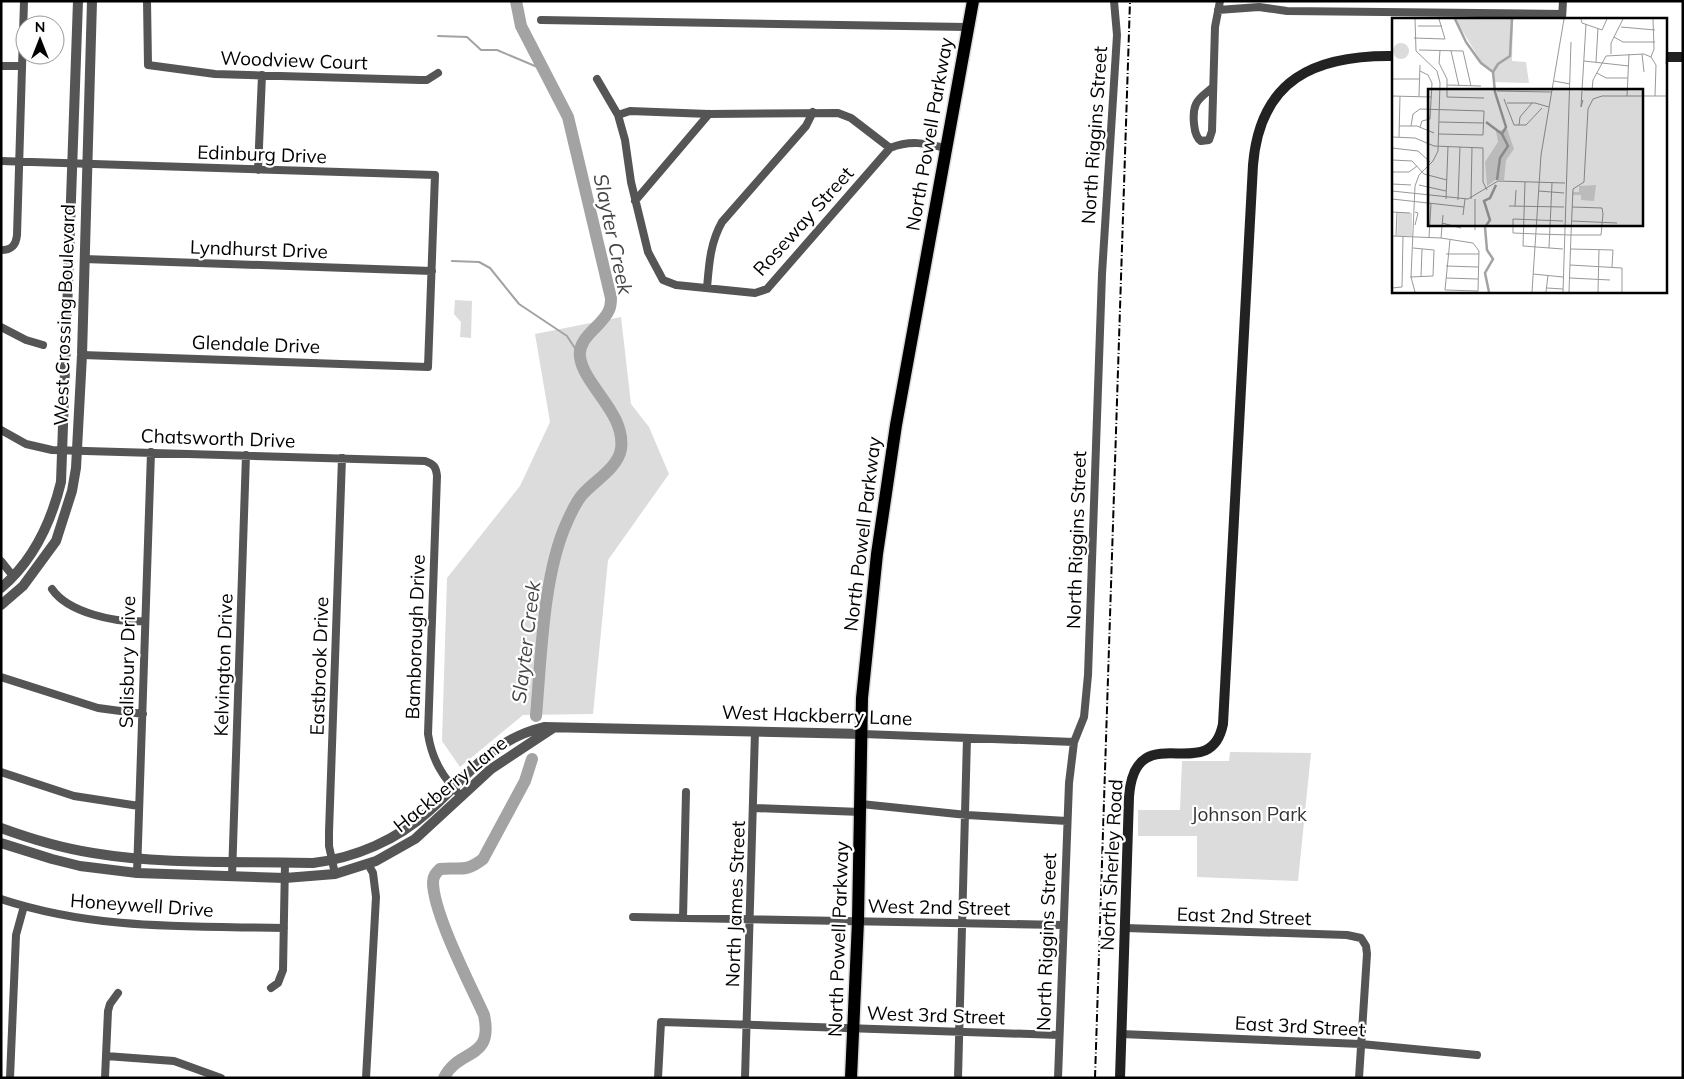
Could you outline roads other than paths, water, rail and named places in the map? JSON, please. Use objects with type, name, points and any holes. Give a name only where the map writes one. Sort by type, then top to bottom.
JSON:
[{"type":"main road","name":"North Powell Parkway","points":[[851,1078],[858,921],[864,682],[880,524],[945,148],[973,1]]},
{"type":"main road","name":"North Sherley Road","points":[[1120,1078],[1130,790],[1136,767],[1152,755],[1199,753],[1208,750],[1216,744],[1221,730],[1253,165],[1262,124],[1278,96],[1294,79],[1307,71],[1342,58],[1392,56]]},
{"type":"main road","points":[[1666,57],[1683,57]]},
{"type":"street","points":[[1,250],[10,250],[16,242],[24,1]]},
{"type":"street","name":"West Crossing Boulevard","points":[[1,588],[33,552],[45,530],[61,482],[74,164],[78,1]]},
{"type":"street","name":"West Crossing Boulevard","points":[[1,606],[23,586],[56,540],[72,491],[82,355],[92,1]]},
{"type":"street","name":"Woodview Court","points":[[146,1],[148,65],[203,73],[262,76],[424,80],[438,73]]},
{"type":"street","name":"North Riggins Street","points":[[1058,1078],[1067,821],[1074,742],[1084,717],[1088,675],[1102,274],[1117,35],[1114,1]]},
{"type":"street","points":[[1213,87],[1199,100],[1195,107],[1195,135],[1201,141],[1209,140],[1212,136],[1213,87],[1220,1]]},
{"type":"street","points":[[1286,1],[1287,11]]},
{"type":"street","points":[[1218,10],[1259,7],[1287,11],[1562,17],[1563,1]]},
{"type":"street","points":[[541,20],[968,27]]},
{"type":"street","points":[[1,66],[22,66]]},
{"type":"street","points":[[258,170],[262,76]]},
{"type":"street","name":"Roseway Street","points":[[597,79],[618,115],[625,140],[635,201],[648,252],[663,280],[676,285],[755,294],[767,289],[890,148]]},
{"type":"street","points":[[618,115],[630,111],[709,114],[838,113],[851,118],[890,148],[903,143],[918,142],[945,148]]},
{"type":"street","points":[[707,288],[712,242],[722,222],[806,126],[813,112]]},
{"type":"street","points":[[635,201],[709,114]]},
{"type":"street","name":"Edinburg Drive","points":[[1,161],[435,175],[432,272]]},
{"type":"street","name":"Lyndhurst Drive","points":[[84,259],[432,272]]},
{"type":"street","name":"Glendale Drive","points":[[82,355],[428,367],[432,272]]},
{"type":"street","points":[[1,327],[26,340],[43,345]]},
{"type":"street","name":"Chatsworth Drive","points":[[1,430],[34,447],[63,450],[425,461],[436,468]]},
{"type":"street","name":"Salisbury Drive","points":[[137,873],[151,452]]},
{"type":"street","name":"Kelvington Drive","points":[[232,876],[246,455]]},
{"type":"street","name":"Eastbrook Drive","points":[[335,874],[329,832],[342,458]]},
{"type":"street","name":"Bamborough Drive","points":[[436,468],[428,734],[431,752],[439,770],[462,797]]},
{"type":"street","points":[[1,561],[13,576]]},
{"type":"street","points":[[52,589],[58,599],[85,611],[109,619],[144,621]]},
{"type":"street","points":[[1,677],[98,708],[143,714]]},
{"type":"street","name":"West Hackberry Lane","points":[[559,726],[1074,742]]},
{"type":"street","name":"Hackberry Lane","points":[[1,828],[60,847],[93,854],[137,858],[233,861],[313,863],[332,861],[365,850],[410,826],[430,811],[477,762],[510,740],[538,728],[559,726]]},
{"type":"street","name":"Hackberry Lane","points":[[1,843],[80,866],[137,873],[285,878],[335,874],[368,864],[415,839],[496,764],[532,742],[544,732],[559,726]]},
{"type":"street","name":"North James Street","points":[[745,1078],[755,731]]},
{"type":"street","points":[[958,1078],[968,738]]},
{"type":"street","points":[[1,772],[74,796],[139,806]]},
{"type":"street","points":[[683,918],[686,792]]},
{"type":"street","points":[[754,808],[861,808],[1067,821]]},
{"type":"street","points":[[271,988],[278,982],[283,970],[285,862]]},
{"type":"street","points":[[366,1078],[376,897],[372,873],[368,864]]},
{"type":"street","name":"Honeywell Drive","points":[[1,899],[57,915],[121,924],[284,928]]},
{"type":"street","points":[[10,1078],[16,935],[24,906]]},
{"type":"street","name":"West 2nd Street","points":[[634,917],[1063,925]]},
{"type":"street","name":"East 2nd Street","points":[[1125,928],[1347,935],[1362,938],[1367,954],[1362,1044]]},
{"type":"street","points":[[105,1078],[108,1012],[110,1004],[118,993]]},
{"type":"street","name":"West 3rd Street","points":[[658,1078],[661,1022],[1059,1035]]},
{"type":"street","name":"East 3rd Street","points":[[1121,1034],[1362,1044],[1476,1055]]},
{"type":"street","points":[[1359,1078],[1362,1044]]},
{"type":"street","points":[[106,1056],[174,1061],[221,1078]]},
{"type":"waterway","name":"Slayter Creek","points":[[516,1],[521,26],[568,117],[611,298],[606,316],[582,343],[580,357],[583,368],[611,412],[621,436],[619,456],[611,468],[580,498],[570,515],[559,543],[544,617],[536,716]]},
{"type":"waterway","points":[[438,36],[467,37],[481,50],[497,50],[542,69]]},
{"type":"waterway","points":[[452,261],[479,262],[490,268],[519,304],[567,336],[580,356]]},
{"type":"waterway","name":"Slayter Creek","points":[[444,1078],[450,1069],[479,1047],[484,1040],[486,1030],[484,1015],[445,930],[435,895],[434,878],[440,869],[467,868],[483,859],[525,781],[532,759]]},
{"type":"railway","points":[[1095,1078],[1130,1]]},
{"type":"park label","name":"Johnson Park","points":[[1249,814]]}]
